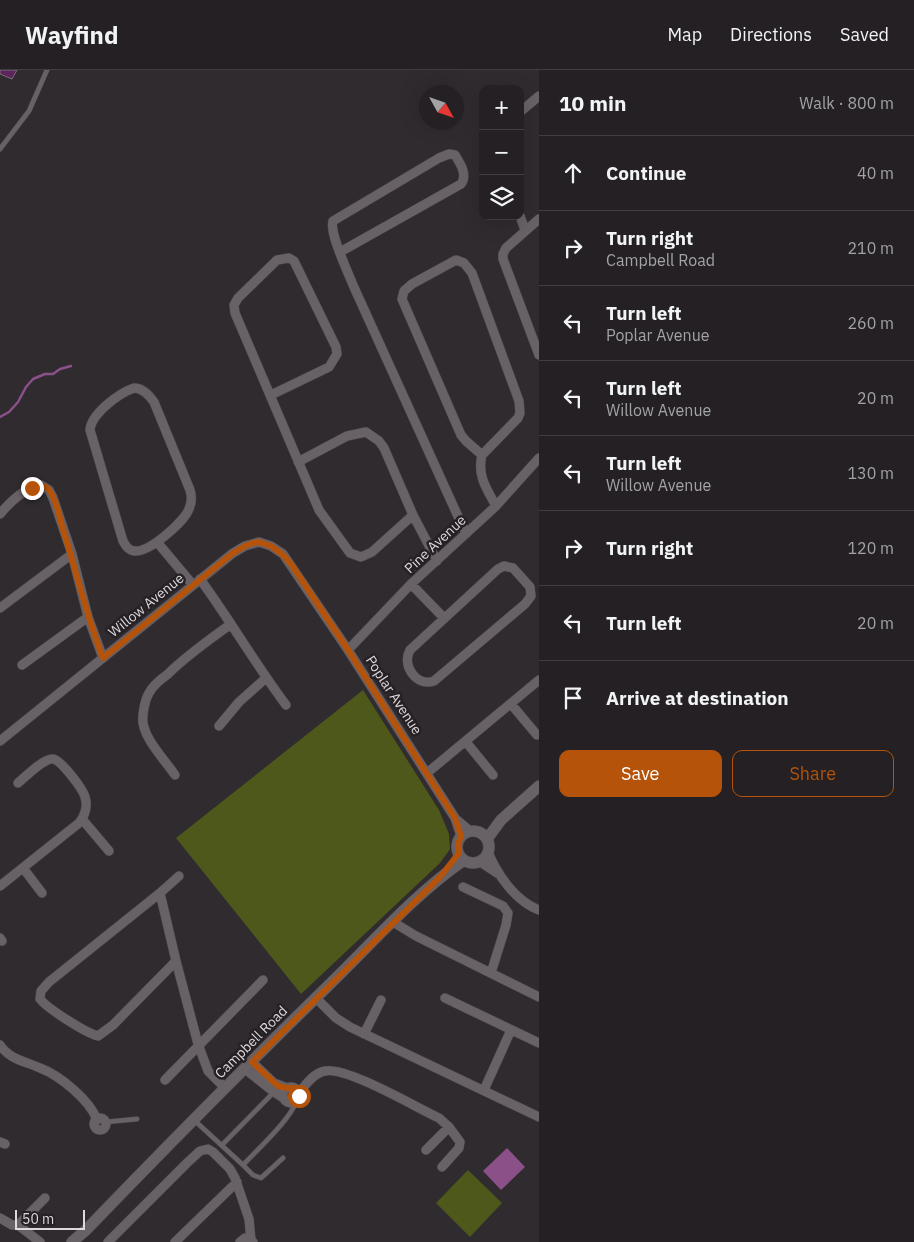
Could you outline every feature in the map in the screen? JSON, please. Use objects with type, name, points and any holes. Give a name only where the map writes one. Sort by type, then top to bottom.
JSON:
[{"type":"street","points":[[524,109],[539,96]]},
{"type":"street","points":[[340,252],[461,184],[464,180],[464,174],[455,155],[449,154],[440,158],[333,221],[332,227],[340,252],[353,285],[466,534]]},
{"type":"street","points":[[539,219],[506,248],[503,254],[503,259],[539,355]]},
{"type":"street","points":[[521,220],[525,230]]},
{"type":"street","points":[[271,395],[329,367],[337,354],[336,347],[299,270],[294,261],[289,258],[277,260],[238,298],[234,305],[235,313],[319,510],[350,553],[361,558],[366,556],[413,515]]},
{"type":"street","points":[[482,454],[466,442],[462,435],[402,299],[404,291],[412,284],[456,260],[466,265],[472,273],[519,401],[520,413],[514,423],[482,454],[479,468],[484,484],[496,506]]},
{"type":"street","points":[[134,388],[139,388],[145,392],[154,402],[192,495],[191,506],[185,516],[157,542],[142,551],[135,552],[127,547],[123,541],[91,437],[90,425],[98,415],[121,394],[134,388]]},
{"type":"street","points":[[298,462],[347,436],[366,432],[379,441],[384,448],[413,515],[437,561]]},
{"type":"street","name":"Pine Avenue","points":[[348,650],[411,584],[496,506],[539,458]]},
{"type":"street","points":[[0,514],[15,500],[32,488],[41,485],[45,487],[53,498],[72,554],[88,617],[103,658]]},
{"type":"street","points":[[157,542],[197,582],[231,624],[286,705]]},
{"type":"street","name":"Willow Avenue","points":[[0,741],[233,553],[245,546],[259,542],[271,546],[291,564]]},
{"type":"street","points":[[0,608],[72,554]]},
{"type":"street","name":"Poplar Avenue","points":[[291,564],[455,818],[474,835]]},
{"type":"street","points":[[504,566],[509,566],[517,571],[531,590],[531,596],[521,608],[434,680],[428,683],[424,682],[416,678],[408,668],[406,656],[444,618],[498,569],[504,566]]},
{"type":"street","points":[[411,584],[444,618]]},
{"type":"street","points":[[22,665],[88,617]]},
{"type":"street","points":[[175,774],[145,730],[143,722],[145,703],[149,693],[156,684],[176,666],[231,624]]},
{"type":"street","points":[[219,726],[239,702],[266,678]]},
{"type":"street","points":[[427,773],[539,680]]},
{"type":"street","points":[[511,704],[537,735]]},
{"type":"street","points":[[466,742],[493,774]]},
{"type":"street","points":[[0,886],[82,819],[87,805],[85,797],[63,765],[52,758],[48,759],[18,783]]},
{"type":"street","points":[[488,852],[480,861],[472,862],[462,856],[458,844],[501,820],[539,786]]},
{"type":"street","points":[[82,819],[110,851]]},
{"type":"street","points":[[474,835],[489,848],[488,852],[501,877]]},
{"type":"street","name":"Campbell Road","points":[[72,1242],[84,1236],[225,1088],[462,856]]},
{"type":"street","points":[[480,861],[501,877],[526,904],[539,910]]},
{"type":"street","points":[[23,868],[42,893]]},
{"type":"street","points":[[176,961],[113,1025],[98,1036],[49,1007],[40,999],[41,991],[49,982],[179,876]]},
{"type":"street","points":[[463,887],[503,906],[508,913],[492,973]]},
{"type":"street","points":[[160,893],[198,1044],[208,1071],[225,1088]]},
{"type":"street","points":[[393,922],[416,936],[539,997]]},
{"type":"street","points":[[165,1080],[198,1044],[264,980]]},
{"type":"street","points":[[316,998],[336,1018],[364,1034],[539,1117]]},
{"type":"street","points":[[445,998],[539,1044]]},
{"type":"street","points":[[364,1034],[381,1000]]},
{"type":"street","points":[[484,1090],[511,1030]]},
{"type":"street","points":[[0,1046],[14,1058],[40,1068],[58,1079],[87,1103],[101,1121]]},
{"type":"street","points":[[248,1066],[274,1083],[293,1092]]},
{"type":"street","points":[[248,1066],[274,1092],[285,1099],[284,1094],[293,1092],[326,1070],[348,1074],[439,1118],[458,1137],[460,1145],[442,1167]]},
{"type":"street","points":[[426,1150],[449,1127]]},
{"type":"street","points":[[108,1242],[200,1151],[208,1149],[230,1169],[237,1182],[249,1219],[252,1241]]},
{"type":"street","points":[[175,1242],[237,1182]]},
{"type":"street","points":[[18,1225],[45,1198]]},
{"type":"street","points":[[0,1218],[12,1225],[18,1225],[40,1242]]},
{"type":"street","points":[[240,1242],[245,1238],[252,1241]]},
{"type":"lane","points":[[0,149],[29,111],[47,70]]},
{"type":"lane","points":[[222,1146],[274,1092]]},
{"type":"lane","points":[[243,1165],[294,1107],[293,1092]]},
{"type":"lane","points":[[101,1121],[137,1119]]},
{"type":"lane","points":[[194,1120],[253,1175],[261,1178],[283,1158]]},
{"type":"green space","points":[[363,690],[439,810],[449,834],[450,849],[440,863],[301,994],[176,838]]},
{"type":"green space","points":[[468,1170],[502,1203],[470,1237],[436,1203]]},
{"type":"shaded area","points":[[507,1148],[525,1167],[501,1190],[483,1171]]},
{"type":"building","points":[[0,70],[17,70],[12,79],[0,74]]},
{"type":"waterway","points":[[0,417],[9,412],[18,402],[33,379],[45,374],[53,374],[60,369],[71,366]]},
{"type":"route","points":[[32,488],[41,485],[49,490],[53,498],[72,554],[93,634],[103,658],[233,553],[245,546],[259,542],[278,550],[291,564],[348,650],[455,818],[461,836],[458,844],[459,853],[440,877],[252,1062],[278,1086],[282,1088],[295,1088],[299,1096]]}]
